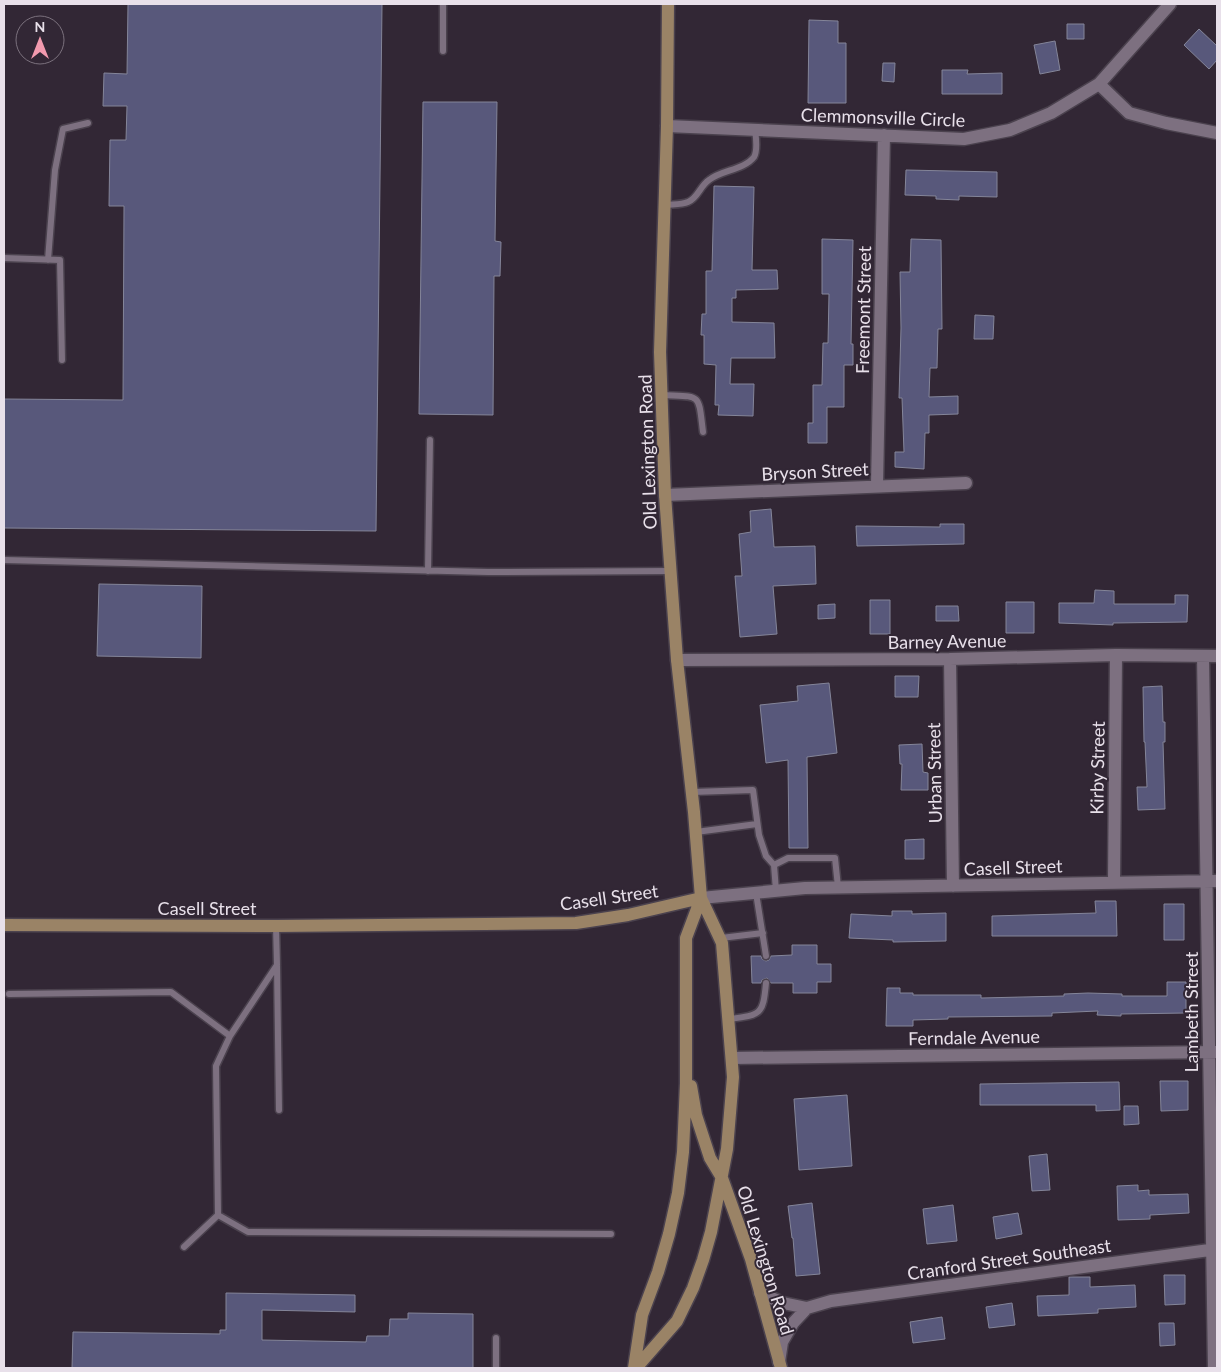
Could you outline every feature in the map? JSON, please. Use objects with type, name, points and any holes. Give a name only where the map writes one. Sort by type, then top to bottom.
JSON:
[{"type":"main road","name":"Old Lexington Road","points":[[668,4],[667,126],[660,352],[665,495],[677,660],[692,792],[701,898],[722,942],[729,1019],[733,1077],[727,1149],[722,1178],[751,1259],[780,1366]]},
{"type":"main road","name":"Old Lexington Road","points":[[686,1056],[686,938],[701,898]]},
{"type":"main road","name":"Casell Street","points":[[4,925],[276,926],[576,922],[628,915],[701,898]]},
{"type":"main road","points":[[635,1368],[677,1321],[693,1288],[712,1232],[722,1178],[710,1158],[696,1115],[686,1056]]},
{"type":"main road","points":[[635,1368],[642,1315],[658,1272],[678,1193],[683,1152],[686,1056]]},
{"type":"street","name":"Clemmonsville Circle","points":[[667,126],[964,139],[1010,130],[1051,112],[1099,84],[1170,4]]},
{"type":"street","points":[[1099,84],[1128,112],[1166,123],[1217,133]]},
{"type":"street","name":"Freemont Street","points":[[877,485],[884,135]]},
{"type":"street","name":"Bryson Street","points":[[665,495],[877,485],[966,483]]},
{"type":"street","name":"Barney Avenue","points":[[677,660],[950,659],[1116,655],[1217,656]]},
{"type":"street","name":"Kirby Street","points":[[1114,881],[1116,655]]},
{"type":"street","name":"Lambeth Street","points":[[1203,656],[1213,881],[1214,1368]]},
{"type":"street","name":"Urban Street","points":[[950,659],[953,886]]},
{"type":"street","name":"Casell Street","points":[[701,898],[805,888],[1114,881],[1213,881]]},
{"type":"street","name":"Ferndale Avenue","points":[[732,1058],[1213,1052]]},
{"type":"street","name":"Cranford Street Southeast","points":[[760,1293],[783,1303],[807,1308],[831,1301],[1214,1249]]},
{"type":"street","points":[[780,1366],[782,1342],[793,1323],[807,1308]]},
{"type":"lane","points":[[443,4],[443,51]]},
{"type":"lane","points":[[48,260],[55,170],[63,129],[88,123]]},
{"type":"lane","points":[[664,205],[690,202],[695,198],[703,184],[710,178],[745,164],[756,152],[755,130]]},
{"type":"lane","points":[[4,258],[60,260],[62,360]]},
{"type":"lane","points":[[662,395],[697,399],[700,404],[703,432]]},
{"type":"lane","points":[[428,571],[430,440]]},
{"type":"lane","points":[[4,560],[488,572],[670,571]]},
{"type":"lane","points":[[692,792],[753,790],[757,824],[766,856],[774,865],[776,891]]},
{"type":"lane","points":[[696,832],[757,824]]},
{"type":"lane","points":[[774,865],[788,858],[835,858],[838,887]]},
{"type":"lane","points":[[756,893],[766,956]]},
{"type":"lane","points":[[276,926],[279,1110]]},
{"type":"lane","points":[[721,938],[763,933]]},
{"type":"lane","points":[[184,1247],[218,1215],[216,1066],[230,1036],[277,965]]},
{"type":"lane","points":[[729,1019],[751,1016],[758,1012],[764,1005],[766,983]]},
{"type":"lane","points":[[9,994],[171,992],[230,1036]]},
{"type":"lane","points":[[218,1215],[248,1232],[611,1234]]},
{"type":"lane","points":[[496,1338],[496,1368]]},
{"type":"building","points":[[128,4],[382,4],[376,531],[4,528],[4,399],[123,400],[124,206],[109,206],[110,140],[126,140],[127,106],[103,106],[104,73],[127,74]]},
{"type":"building","points":[[809,20],[838,21],[838,43],[846,43],[846,103],[808,103]]},
{"type":"building","points":[[1067,24],[1084,24],[1084,39],[1067,39]]},
{"type":"building","points":[[1199,29],[1217,46],[1217,60],[1209,69],[1184,45]]},
{"type":"building","points":[[1055,41],[1060,70],[1040,74],[1034,45]]},
{"type":"building","points":[[883,63],[895,63],[894,82],[882,81]]},
{"type":"building","points":[[942,70],[968,70],[967,74],[1002,73],[1002,94],[942,94]]},
{"type":"building","points":[[423,102],[497,102],[495,241],[501,242],[500,276],[494,276],[493,415],[419,414]]},
{"type":"building","points":[[906,170],[997,172],[997,197],[959,196],[959,200],[936,199],[936,196],[905,195]]},
{"type":"building","points":[[714,186],[754,187],[752,270],[777,270],[778,289],[736,290],[736,298],[732,298],[732,322],[774,323],[775,358],[731,358],[730,384],[754,384],[753,416],[718,415],[719,405],[715,405],[716,365],[704,364],[704,335],[701,335],[702,314],[706,314],[706,271],[712,271]]},
{"type":"building","points":[[822,239],[853,240],[851,344],[853,344],[853,365],[844,365],[844,407],[827,407],[827,443],[808,443],[808,423],[813,423],[813,385],[822,385],[823,343],[828,343],[829,294],[822,294]]},
{"type":"building","points":[[911,239],[941,240],[942,329],[938,329],[937,368],[930,368],[929,397],[958,396],[958,414],[929,415],[929,433],[925,433],[924,469],[895,467],[895,452],[904,452],[902,398],[899,398],[900,272],[910,272]]},
{"type":"building","points":[[975,315],[994,316],[993,339],[974,339]]},
{"type":"building","points":[[771,509],[774,547],[815,546],[816,584],[773,586],[777,634],[740,637],[735,576],[742,576],[739,534],[751,532],[750,511]]},
{"type":"building","points":[[940,524],[964,524],[964,544],[857,546],[856,526],[940,527]]},
{"type":"building","points":[[99,584],[202,586],[201,658],[97,656]]},
{"type":"building","points":[[1095,590],[1114,591],[1114,604],[1175,604],[1175,595],[1188,595],[1187,622],[1113,623],[1113,625],[1059,623],[1059,603],[1094,603]]},
{"type":"building","points":[[870,600],[890,600],[890,634],[870,634]]},
{"type":"building","points":[[1006,602],[1034,602],[1034,633],[1006,633]]},
{"type":"building","points":[[835,604],[835,618],[818,619],[818,605]]},
{"type":"building","points":[[936,606],[958,606],[959,621],[936,621]]},
{"type":"building","points":[[895,676],[919,676],[918,697],[895,697]]},
{"type":"building","points":[[829,683],[837,753],[807,757],[808,848],[789,848],[788,760],[766,763],[760,705],[798,701],[797,686]]},
{"type":"building","points":[[1162,686],[1163,722],[1165,722],[1165,742],[1163,742],[1165,809],[1138,810],[1137,787],[1147,787],[1143,687]]},
{"type":"building","points":[[922,744],[923,772],[928,773],[928,790],[901,790],[902,764],[900,764],[899,745]]},
{"type":"building","points":[[924,839],[924,859],[905,859],[905,840]]},
{"type":"building","points":[[1095,901],[1116,901],[1117,936],[992,936],[992,916],[1096,913]]},
{"type":"building","points":[[1164,904],[1184,904],[1184,940],[1164,940]]},
{"type":"building","points":[[892,911],[912,911],[912,914],[946,913],[946,941],[893,942],[893,940],[849,938],[851,914],[892,916]]},
{"type":"building","points":[[792,945],[817,945],[817,964],[831,964],[831,982],[817,982],[817,993],[793,993],[793,983],[771,983],[767,978],[762,980],[761,983],[752,983],[751,956],[761,956],[766,961],[771,956],[792,955]]},
{"type":"building","points":[[1167,982],[1186,982],[1186,1013],[1121,1014],[1121,1016],[1097,1015],[1098,1011],[1052,1013],[1052,1016],[948,1017],[948,1019],[913,1020],[913,1026],[886,1026],[887,988],[900,988],[900,993],[913,993],[913,995],[981,995],[981,998],[1064,996],[1064,994],[1088,993],[1122,994],[1122,996],[1167,996]]},
{"type":"building","points":[[1160,1081],[1188,1081],[1188,1110],[1161,1111]]},
{"type":"building","points":[[1119,1082],[1120,1110],[1096,1111],[1096,1105],[980,1105],[980,1084]]},
{"type":"building","points":[[847,1095],[852,1166],[799,1170],[794,1099]]},
{"type":"building","points":[[1124,1106],[1138,1106],[1139,1124],[1124,1125]]},
{"type":"building","points":[[1047,1154],[1050,1190],[1032,1191],[1029,1156]]},
{"type":"building","points":[[1138,1185],[1138,1191],[1149,1190],[1149,1195],[1188,1194],[1189,1213],[1150,1215],[1150,1219],[1118,1220],[1117,1186]]},
{"type":"building","points":[[812,1203],[820,1274],[796,1276],[788,1206]]},
{"type":"building","points":[[953,1205],[957,1241],[927,1244],[923,1209]]},
{"type":"building","points":[[1018,1213],[1022,1234],[996,1239],[993,1217]]},
{"type":"building","points":[[1164,1275],[1185,1275],[1185,1304],[1165,1305]]},
{"type":"building","points":[[1069,1277],[1090,1277],[1090,1287],[1135,1285],[1136,1307],[1098,1309],[1098,1313],[1038,1316],[1037,1296],[1069,1295]]},
{"type":"building","points":[[226,1293],[355,1295],[355,1312],[262,1310],[262,1340],[366,1342],[367,1336],[389,1336],[390,1319],[408,1319],[408,1313],[473,1314],[473,1368],[72,1368],[73,1332],[220,1334],[220,1330],[226,1330]]},
{"type":"building","points":[[1012,1303],[1015,1325],[989,1328],[986,1307]]},
{"type":"building","points":[[942,1317],[945,1339],[913,1343],[910,1322]]},
{"type":"building","points":[[1159,1323],[1174,1323],[1175,1345],[1160,1346]]}]
